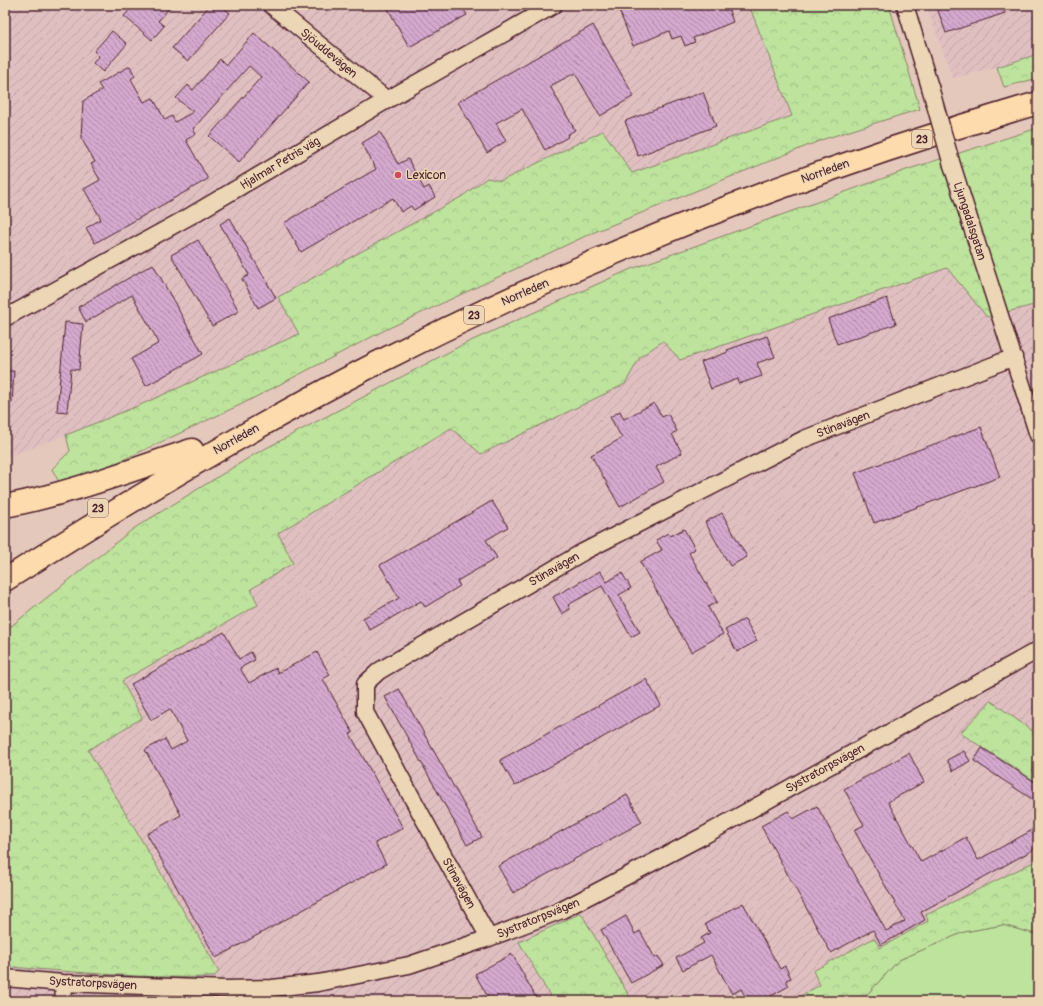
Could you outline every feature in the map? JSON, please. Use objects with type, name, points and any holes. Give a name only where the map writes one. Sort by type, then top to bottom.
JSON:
[{"type":"highway","name":"Norrleden","points":[[5,568],[84,516],[192,450],[326,377],[389,345],[554,267],[682,212],[769,180],[852,150],[985,107],[1038,92]]},
{"type":"highway","name":"Norrleden","points":[[5,580],[112,512],[198,460],[298,405],[376,363],[559,277],[766,192],[856,160],[1038,103]]},
{"type":"highway","points":[[5,506],[40,498],[92,483],[192,450]]},
{"type":"street","name":"Sjöuddevägen","points":[[271,5],[387,100]]},
{"type":"street","name":"Hjalmar Petris väg","points":[[5,318],[192,215],[387,100],[554,5]]},
{"type":"street","name":"Ljungadalsgatan","points":[[905,5],[952,165],[1038,435]]},
{"type":"street","name":"Stinavägen","points":[[489,938],[365,712],[365,684],[379,671],[583,552],[804,439],[1014,357]]},
{"type":"street","name":"Systratorpsvägen","points":[[5,978],[64,983],[226,989],[272,988],[318,984],[409,965],[489,938],[562,910],[705,834],[1038,650]]},
{"type":"street","points":[[64,983],[64,1001]]},
{"type":"shaded area","points":[[5,5],[749,5],[792,116],[632,173],[603,132],[501,181],[487,178],[461,197],[278,297],[299,334],[140,405],[5,458]]},
{"type":"shaded area","points":[[926,5],[1038,5],[1038,54],[997,67],[953,78]]},
{"type":"shaded area","points":[[948,268],[987,317],[1038,304],[1038,735],[960,733],[1038,783],[1038,860],[927,915],[928,921],[879,948],[874,938],[813,971],[820,985],[791,1001],[632,1001],[581,913],[519,942],[553,1001],[5,1001],[5,997],[9,997],[9,967],[132,977],[175,978],[219,971],[88,750],[141,718],[122,681],[258,606],[251,589],[293,563],[278,533],[451,428],[481,454],[625,384],[640,357],[663,341],[680,360]]},
{"type":"green space","points":[[749,5],[889,5],[920,109],[824,139],[592,233],[385,330],[242,404],[99,471],[59,482],[52,469],[70,451],[66,435],[140,405],[299,334],[278,297],[461,197],[487,178],[501,181],[603,131],[632,173],[792,116]]},
{"type":"green space","points":[[1038,54],[1038,78],[1004,87],[997,67]]},
{"type":"green space","points":[[1038,128],[1038,304],[987,317],[947,268],[680,360],[663,341],[640,357],[625,384],[481,454],[451,428],[278,533],[293,563],[251,589],[258,605],[122,681],[142,718],[88,750],[219,971],[214,977],[163,977],[112,975],[9,967],[5,962],[5,631],[133,529],[255,454],[464,344],[631,269],[909,169]]},
{"type":"green space","points":[[991,701],[1038,735],[1038,783],[960,733]]},
{"type":"green space","points":[[1038,860],[1038,935],[1003,925],[964,932],[899,960],[861,1001],[791,1001],[820,985],[813,971],[874,938],[880,948],[928,921],[926,915]]},
{"type":"green space","points":[[581,913],[632,1001],[553,1001],[519,942]]},
{"type":"green space","points":[[1003,925],[1038,935],[1038,1001],[861,1001],[899,960],[964,932]]},
{"type":"building","points":[[134,5],[172,5],[158,21],[164,26],[152,40],[124,16]]},
{"type":"building","points":[[210,5],[220,5],[230,13],[188,61],[172,48]]},
{"type":"building","points":[[386,5],[461,5],[467,15],[409,47]]},
{"type":"building","points":[[617,5],[727,5],[733,22],[693,38],[695,42],[685,46],[681,36],[672,39],[669,31],[633,46]]},
{"type":"building","points":[[936,5],[1002,5],[1005,13],[946,33]]},
{"type":"building","points":[[593,25],[634,96],[600,116],[575,73],[550,86],[575,130],[567,135],[568,137],[545,150],[522,109],[496,123],[506,141],[487,153],[458,102]]},
{"type":"building","points":[[112,31],[127,44],[103,72],[93,63],[99,56],[94,51]]},
{"type":"building","points":[[254,33],[309,82],[239,162],[209,136],[261,77],[249,66],[193,129],[196,134],[186,140],[208,179],[95,243],[86,228],[101,219],[84,189],[100,180],[91,164],[95,162],[81,138],[83,101],[102,90],[98,84],[130,66],[135,76],[131,79],[144,102],[153,98],[165,120],[172,116],[175,122],[193,112],[176,98],[188,85],[193,90],[220,59],[226,65]]},
{"type":"building","points":[[703,92],[716,126],[638,156],[625,121]]},
{"type":"building","points":[[380,132],[398,164],[408,159],[424,189],[429,186],[435,197],[414,210],[411,206],[401,212],[393,198],[301,252],[284,223],[376,169],[362,143]]},
{"type":"building","points":[[230,218],[276,298],[258,308],[242,279],[249,275],[220,224]]},
{"type":"building","points":[[198,240],[239,311],[212,326],[171,255]]},
{"type":"building","points":[[153,264],[203,354],[146,386],[131,359],[159,343],[132,295],[86,322],[78,307]]},
{"type":"building","points":[[887,298],[896,324],[837,344],[828,319]]},
{"type":"building","points":[[65,322],[83,324],[79,370],[71,369],[67,412],[57,411]]},
{"type":"building","points":[[767,336],[775,357],[757,363],[762,376],[739,384],[738,379],[711,389],[701,362],[728,352],[727,350]]},
{"type":"building","points":[[5,371],[14,371],[12,403],[5,402]]},
{"type":"building","points":[[654,403],[662,417],[668,414],[677,431],[672,434],[682,453],[656,467],[664,482],[620,507],[591,455],[622,438],[610,417],[620,411],[624,419]]},
{"type":"building","points":[[981,427],[1000,477],[874,523],[855,473]]},
{"type":"building","points":[[492,501],[508,527],[486,540],[497,558],[457,581],[460,586],[425,607],[421,601],[370,630],[363,618],[399,598],[380,565]]},
{"type":"building","points":[[722,513],[747,557],[730,566],[705,522]]},
{"type":"building","points":[[684,529],[695,549],[689,553],[717,602],[708,607],[723,634],[691,652],[640,562],[662,550],[656,540],[668,533],[670,536]]},
{"type":"building","points":[[600,571],[607,582],[622,573],[631,588],[619,595],[640,632],[631,637],[602,586],[568,605],[570,609],[562,614],[553,597]]},
{"type":"building","points":[[745,619],[757,641],[737,652],[725,630]]},
{"type":"building","points":[[224,632],[239,659],[251,652],[255,660],[240,668],[249,683],[276,668],[278,673],[317,652],[330,675],[323,679],[353,733],[350,734],[403,828],[375,843],[386,864],[216,958],[147,834],[181,815],[145,750],[165,739],[171,750],[187,741],[170,709],[151,720],[131,684]]},
{"type":"building","points":[[646,679],[661,705],[515,786],[500,760]]},
{"type":"building","points":[[399,689],[482,837],[467,845],[385,697]]},
{"type":"building","points":[[982,748],[1038,784],[1038,803],[974,761]]},
{"type":"building","points":[[964,751],[970,761],[953,771],[947,760]]},
{"type":"building","points":[[909,753],[924,782],[888,802],[921,862],[966,837],[978,860],[1038,827],[1038,847],[921,912],[925,920],[881,945],[873,930],[831,953],[761,826],[788,811],[793,819],[817,806],[886,931],[905,921],[854,830],[864,825],[844,789]]},
{"type":"building","points":[[627,795],[642,822],[513,893],[498,866]]},
{"type":"building","points":[[743,903],[780,969],[785,966],[791,978],[786,980],[789,986],[762,1001],[748,1001],[741,989],[732,994],[711,955],[683,970],[676,958],[704,943],[701,938],[710,933],[705,924]]},
{"type":"building","points":[[626,916],[635,934],[640,931],[655,958],[658,956],[664,965],[631,983],[601,930]]},
{"type":"building","points":[[512,954],[538,1001],[490,1001],[475,974]]},
{"type":"place","name":"Lexicon","points":[[398,175]]}]
